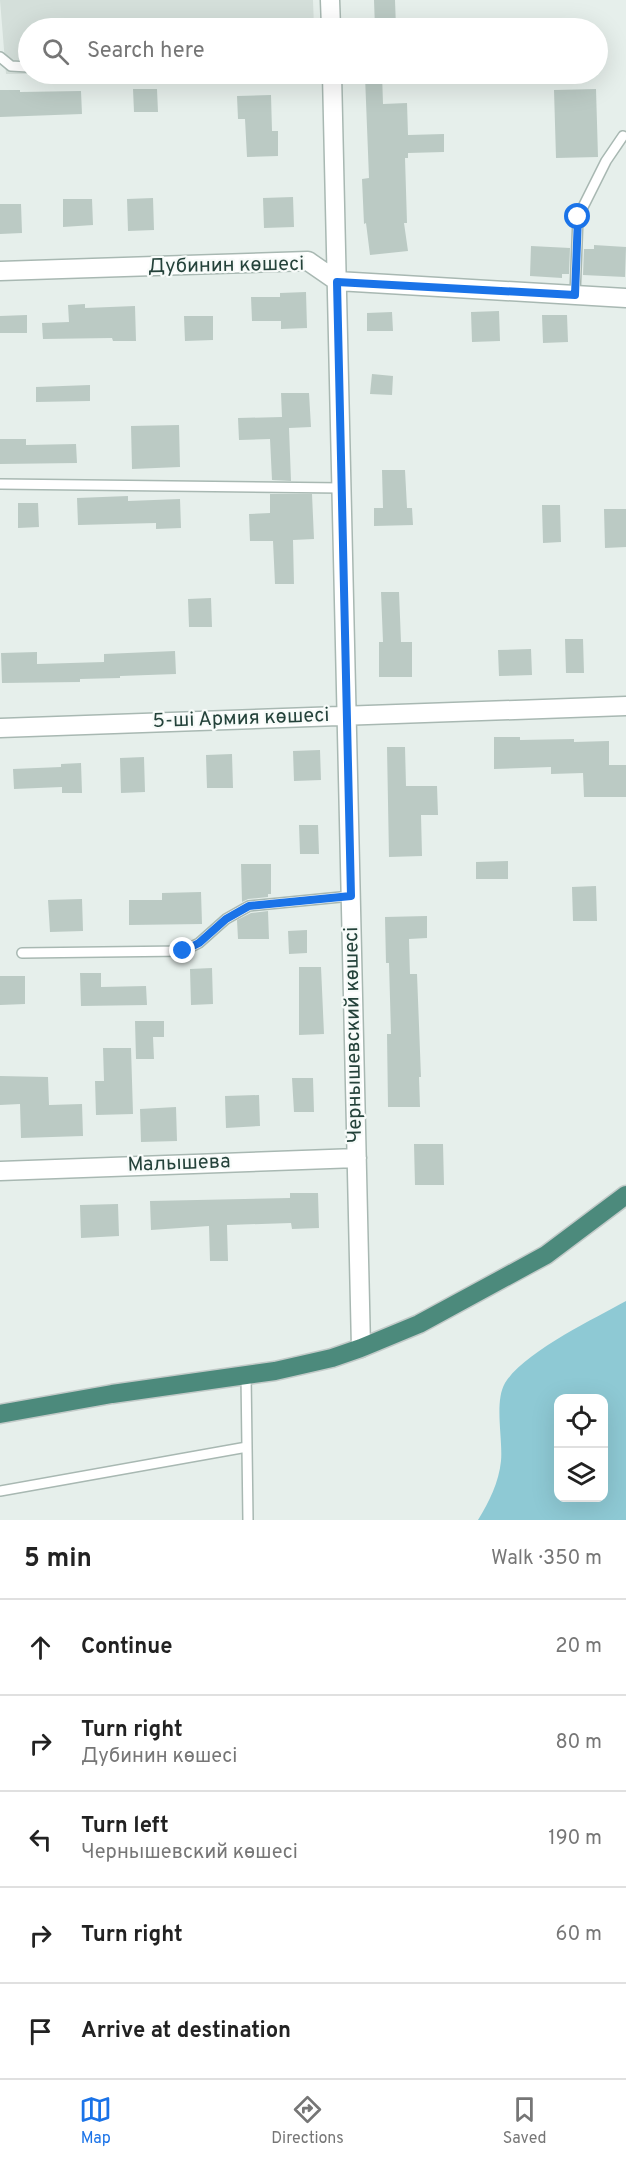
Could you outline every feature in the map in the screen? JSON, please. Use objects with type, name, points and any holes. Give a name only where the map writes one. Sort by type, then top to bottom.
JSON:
[{"type":"highway","points":[[0,1414],[112,1394],[301,1366],[361,1348],[419,1324],[473,1297],[546,1255],[626,1195]]},
{"type":"street","points":[[330,0],[331,18]]},
{"type":"street","name":"Чернышевский көшесі","points":[[332,84],[361,1348]]},
{"type":"street","name":"Дубинин көшесі","points":[[0,271],[308,261],[337,282]]},
{"type":"street","points":[[337,282],[626,298]]},
{"type":"street","name":"5-ші Армия көшесі","points":[[0,728],[626,706]]},
{"type":"street","name":"Малышева","points":[[0,1171],[357,1158]]},
{"type":"lane","points":[[0,57],[11,66],[18,66]]},
{"type":"lane","points":[[575,295],[578,217],[606,161],[623,136]]},
{"type":"lane","points":[[0,484],[342,488]]},
{"type":"lane","points":[[22,953],[183,951],[199,943],[226,919],[249,906],[351,896]]},
{"type":"lane","points":[[246,1374],[248,1520]]},
{"type":"lane","points":[[0,1491],[247,1447]]},
{"type":"shaded area","points":[[0,0],[313,0],[314,18],[18,18],[18,74],[6,74]]},
{"type":"water","points":[[626,1301],[626,1520],[478,1520],[493,1492],[500,1469],[500,1400],[505,1383],[527,1360]]},
{"type":"building","points":[[374,0],[395,0],[396,18],[375,18]]},
{"type":"building","points":[[365,84],[382,84],[383,104],[407,103],[408,135],[444,134],[444,152],[408,153],[408,158],[405,158],[407,223],[404,223],[408,251],[370,255],[366,223],[364,224],[362,179],[369,178]]},
{"type":"building","points":[[133,89],[157,89],[158,112],[134,112]]},
{"type":"building","points":[[596,89],[598,157],[556,158],[554,90]]},
{"type":"building","points":[[0,90],[81,91],[82,114],[0,117]]},
{"type":"building","points":[[271,95],[272,131],[278,131],[278,156],[247,157],[245,119],[238,119],[237,96]]},
{"type":"building","points":[[293,197],[294,227],[264,228],[263,198]]},
{"type":"building","points":[[153,198],[154,230],[128,231],[127,199]]},
{"type":"building","points":[[63,199],[92,199],[93,225],[63,227]]},
{"type":"building","points":[[0,204],[21,204],[22,233],[0,234]]},
{"type":"building","points":[[594,245],[626,247],[625,277],[583,275],[584,249],[594,249]]},
{"type":"building","points":[[531,246],[570,248],[569,274],[562,274],[562,278],[530,276]]},
{"type":"building","points":[[306,292],[307,328],[281,329],[281,321],[252,321],[251,297],[280,297],[280,293]]},
{"type":"building","points":[[85,304],[85,308],[135,306],[136,341],[113,341],[112,338],[43,339],[42,323],[69,322],[68,305]]},
{"type":"building","points":[[499,311],[500,341],[472,342],[471,312]]},
{"type":"building","points":[[392,312],[393,331],[367,331],[367,313]]},
{"type":"building","points":[[27,315],[27,333],[0,333],[0,316]]},
{"type":"building","points":[[542,315],[567,315],[568,342],[543,343]]},
{"type":"building","points":[[184,316],[213,316],[213,340],[185,341]]},
{"type":"building","points":[[372,374],[393,376],[392,395],[370,394]]},
{"type":"building","points":[[90,385],[90,401],[36,402],[36,387]]},
{"type":"building","points":[[281,393],[309,393],[311,427],[289,428],[291,481],[272,480],[270,439],[239,440],[238,418],[282,417]]},
{"type":"building","points":[[179,425],[180,467],[132,469],[131,426]]},
{"type":"building","points":[[0,439],[26,439],[26,445],[76,444],[77,463],[0,464]]},
{"type":"building","points":[[382,470],[405,470],[407,508],[412,508],[413,525],[374,526],[374,508],[383,508]]},
{"type":"building","points":[[270,494],[312,494],[314,539],[293,540],[294,584],[275,584],[273,541],[250,541],[249,514],[270,513]]},
{"type":"building","points":[[128,496],[128,501],[180,499],[181,528],[156,529],[156,523],[78,525],[77,498]]},
{"type":"building","points":[[18,503],[38,503],[39,527],[18,528]]},
{"type":"building","points":[[542,505],[560,505],[561,542],[543,543]]},
{"type":"building","points":[[604,509],[626,509],[626,547],[605,548]]},
{"type":"building","points":[[381,592],[399,592],[401,642],[412,642],[412,677],[379,677],[379,642],[383,642]]},
{"type":"building","points":[[211,598],[212,627],[189,627],[188,599]]},
{"type":"building","points":[[565,639],[583,639],[584,673],[566,673]]},
{"type":"building","points":[[531,649],[532,675],[499,676],[498,650]]},
{"type":"building","points":[[175,651],[176,674],[80,679],[80,682],[2,683],[1,653],[37,652],[37,664],[104,662],[104,654]]},
{"type":"building","points":[[494,737],[520,737],[520,740],[574,739],[574,742],[609,741],[609,765],[626,765],[626,797],[584,797],[583,773],[551,774],[551,767],[494,769]]},
{"type":"building","points":[[387,747],[405,747],[406,786],[437,786],[438,815],[421,815],[422,856],[389,857]]},
{"type":"building","points":[[320,750],[321,780],[294,781],[293,751]]},
{"type":"building","points":[[232,754],[233,788],[207,788],[206,755]]},
{"type":"building","points":[[144,757],[145,792],[121,793],[120,758]]},
{"type":"building","points":[[81,763],[82,793],[62,793],[62,787],[14,789],[13,769],[61,767],[61,764]]},
{"type":"building","points":[[299,825],[318,825],[319,854],[300,854]]},
{"type":"building","points":[[508,861],[508,879],[476,879],[476,862]]},
{"type":"building","points":[[241,864],[271,864],[271,894],[268,894],[268,897],[248,899],[242,902]]},
{"type":"building","points":[[596,886],[597,921],[573,921],[572,887]]},
{"type":"building","points":[[201,892],[202,924],[129,925],[129,900],[162,900],[162,893]]},
{"type":"building","points":[[82,899],[83,931],[50,932],[48,900]]},
{"type":"building","points":[[268,911],[269,939],[238,939],[237,920],[251,913]]},
{"type":"building","points":[[427,916],[427,938],[409,939],[410,974],[417,974],[420,1107],[388,1107],[387,1034],[391,1034],[385,917]]},
{"type":"building","points":[[307,930],[307,953],[289,954],[288,931]]},
{"type":"building","points":[[299,967],[321,967],[324,1034],[299,1035]]},
{"type":"building","points":[[212,968],[213,1004],[191,1005],[190,969]]},
{"type":"building","points":[[80,973],[101,973],[101,987],[146,986],[147,1005],[81,1006]]},
{"type":"building","points":[[0,976],[25,976],[25,1004],[0,1005]]},
{"type":"building","points":[[135,1021],[164,1021],[164,1037],[153,1037],[154,1059],[136,1059]]},
{"type":"building","points":[[103,1048],[131,1048],[133,1114],[96,1115],[95,1081],[104,1081]]},
{"type":"building","points":[[0,1076],[48,1077],[49,1105],[82,1104],[83,1136],[21,1138],[20,1104],[0,1105]]},
{"type":"building","points":[[292,1078],[313,1078],[314,1112],[294,1112]]},
{"type":"building","points":[[259,1095],[260,1126],[226,1128],[225,1096]]},
{"type":"building","points":[[176,1107],[177,1141],[141,1142],[140,1109]]},
{"type":"building","points":[[414,1144],[443,1144],[444,1185],[415,1185]]},
{"type":"building","points":[[290,1193],[318,1193],[319,1228],[292,1229],[291,1223],[227,1225],[228,1261],[210,1261],[209,1226],[151,1230],[150,1201],[290,1198]]},
{"type":"building","points":[[118,1204],[119,1236],[81,1238],[80,1205]]},
{"type":"route","points":[[183,951],[199,943],[226,919],[249,906],[351,896],[337,282],[575,295],[578,217]]}]
